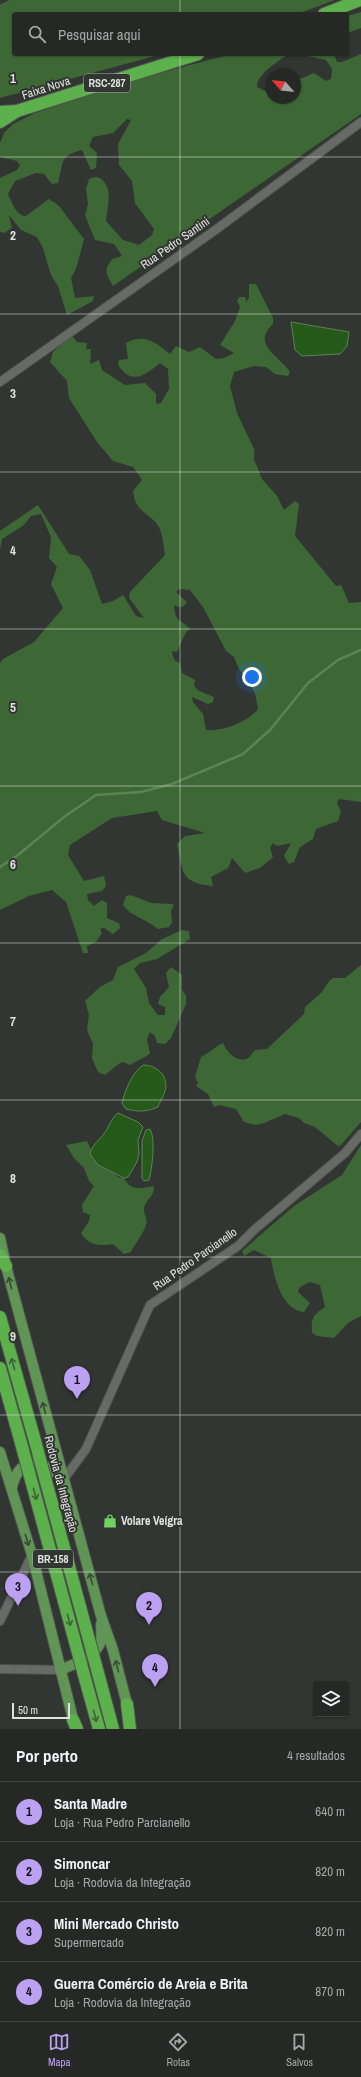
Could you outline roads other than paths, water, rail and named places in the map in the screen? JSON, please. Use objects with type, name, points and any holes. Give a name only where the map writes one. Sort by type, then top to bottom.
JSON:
[{"type":"highway","points":[[329,12],[360,0]]},
{"type":"highway","name":"Faixa Nova","points":[[0,122],[17,112],[192,56]]},
{"type":"highway","name":"Faixa Nova","points":[[0,112],[17,112]]},
{"type":"highway","name":"BR-158","points":[[0,1255],[6,1266]]},
{"type":"highway","name":"Rodovia da Integração","points":[[0,1317],[113,1729]]},
{"type":"highway","name":"BR-158","points":[[0,1368],[99,1729]]},
{"type":"highway","name":"BR-158","points":[[127,1704],[130,1729]]},
{"type":"main road","name":"BR-158","points":[[0,1238],[6,1266],[101,1616],[113,1650],[133,1729]]},
{"type":"main road","name":"BR-158","points":[[0,1452],[32,1555],[75,1726]]},
{"type":"main road","points":[[12,1489],[15,1476],[21,1468],[29,1464],[40,1464],[52,1468],[64,1479]]},
{"type":"main road","points":[[60,1670],[87,1657],[96,1648],[101,1640],[101,1616]]},
{"type":"street","name":"Rua Pedro Santini","points":[[0,382],[214,231],[361,122]]},
{"type":"street","name":"Rua Pedro Parcianello","points":[[64,1479],[86,1449],[150,1305],[238,1246],[254,1230],[345,1153],[361,1134]]},
{"type":"street","points":[[0,1621],[32,1555]]},
{"type":"street","points":[[0,1669],[60,1670]]},
{"type":"waterway","points":[[0,867],[18,855],[64,817],[96,795],[141,792],[172,784],[243,754],[270,730],[308,683],[338,660],[361,650]]},
{"type":"place","name":"Santa Madre","points":[[77,1399]]},
{"type":"place","name":"Volare Veígra","points":[[110,1521]]},
{"type":"place","name":"Mini Mercado Christo","points":[[18,1606]]},
{"type":"place","name":"Simoncar","points":[[149,1625]]},
{"type":"place","name":"Guerra Comércio de Areia e Brita","points":[[155,1687]]}]
